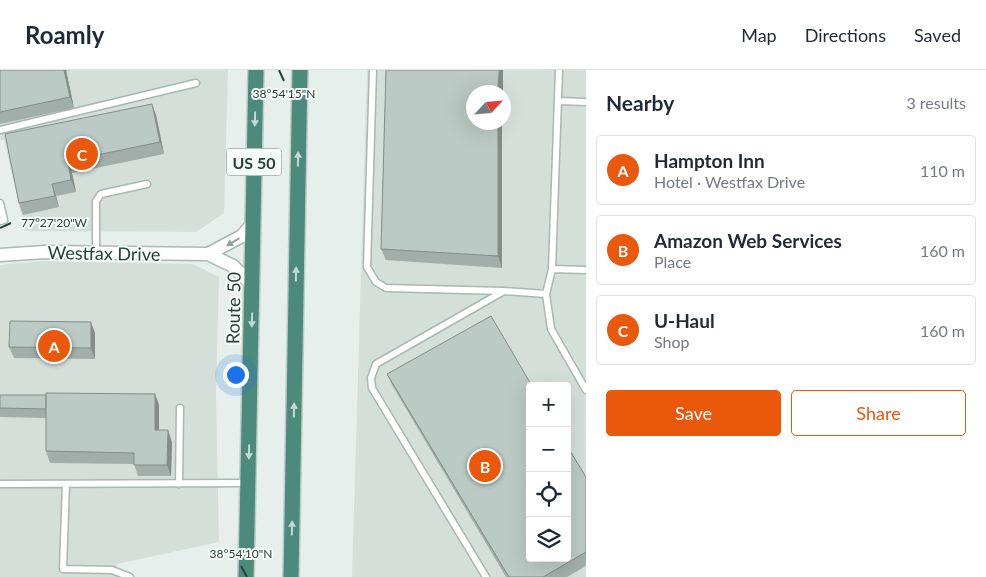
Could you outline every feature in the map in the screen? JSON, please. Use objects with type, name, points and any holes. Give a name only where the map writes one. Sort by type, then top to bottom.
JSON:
[{"type":"highway","name":"Route 50","points":[[246,577],[256,70]]},
{"type":"highway","name":"US 50","points":[[290,577],[300,70]]},
{"type":"street","name":"Westfax Drive","points":[[208,254],[242,236],[253,223]]},
{"type":"street","name":"Westfax Drive","points":[[0,255],[45,252],[208,254],[233,266],[252,285]]},
{"type":"lane","points":[[373,70],[367,267],[376,282],[386,288],[546,294]]},
{"type":"lane","points":[[559,70],[552,269],[546,294],[551,329],[586,390]]},
{"type":"lane","points":[[0,130],[196,83]]},
{"type":"lane","points":[[558,101],[586,102]]},
{"type":"lane","points":[[96,253],[96,201],[101,194],[147,184]]},
{"type":"lane","points":[[0,203],[4,220],[0,220]]},
{"type":"lane","points":[[552,269],[586,270]]},
{"type":"lane","points":[[486,577],[372,388],[371,378],[376,364],[504,292]]},
{"type":"lane","points":[[179,484],[180,408]]},
{"type":"lane","points":[[0,484],[248,483]]},
{"type":"lane","points":[[66,484],[62,570],[112,570],[130,577]]},
{"type":"shaded area","points":[[0,70],[228,70],[224,213],[196,232],[25,231],[4,140],[0,140]]},
{"type":"shaded area","points":[[367,70],[586,70],[586,577],[352,577]]},
{"type":"shaded area","points":[[41,261],[193,264],[219,277],[216,395],[219,542],[117,564],[117,577],[0,577],[0,265]]},
{"type":"building","points":[[0,70],[64,70],[70,97],[0,112]]},
{"type":"building","points":[[386,70],[499,70],[498,85],[466,85],[466,130],[498,130],[498,256],[381,249]]},
{"type":"building","points":[[152,104],[160,142],[68,161],[71,180],[52,184],[55,196],[19,203],[5,134]]},
{"type":"building","points":[[491,316],[530,382],[526,382],[526,562],[569,562],[543,577],[509,577],[387,374]]},
{"type":"building","points":[[10,321],[91,322],[91,348],[9,347]]},
{"type":"building","points":[[46,393],[155,394],[155,430],[168,430],[167,465],[134,465],[134,453],[46,451]]},
{"type":"building","points":[[0,395],[46,395],[46,409],[0,408]]},
{"type":"building","points":[[571,453],[586,477],[586,552],[571,561]]},
{"type":"place","name":"U-Haul","points":[[82,154]]},
{"type":"place","name":"Hampton Inn","points":[[54,346]]},
{"type":"place","name":"Amazon Web Services","points":[[485,466]]}]
